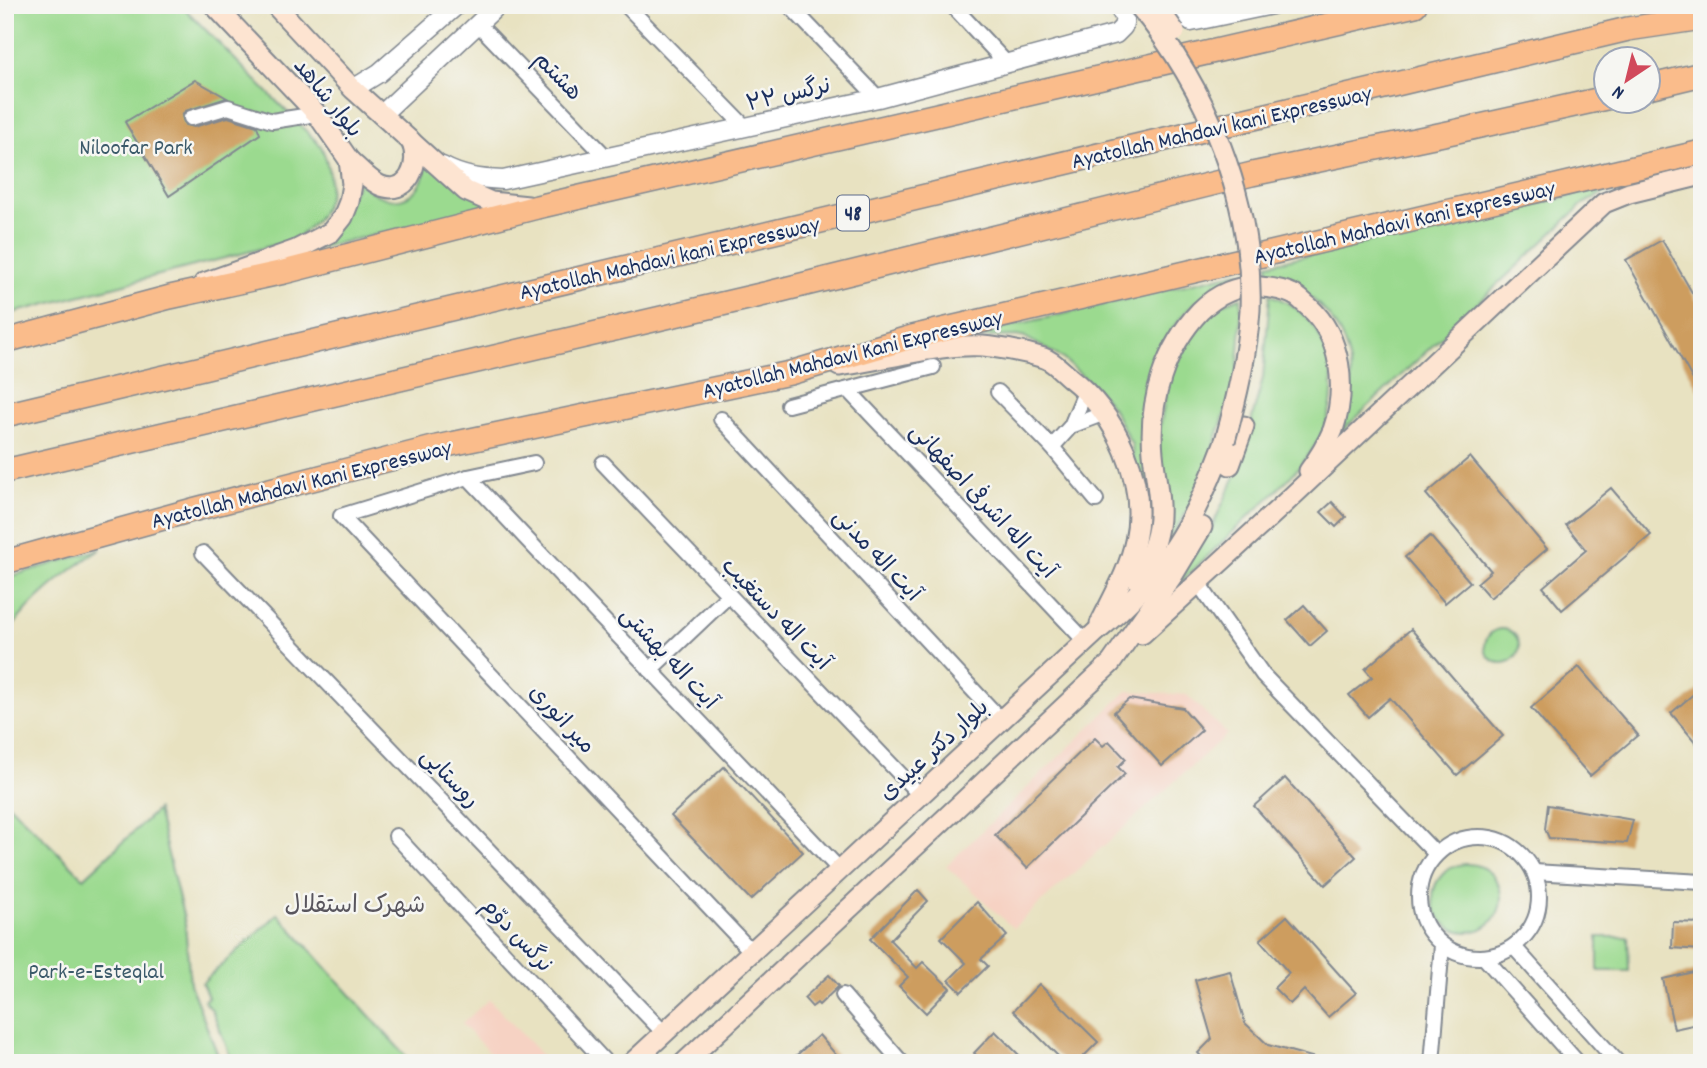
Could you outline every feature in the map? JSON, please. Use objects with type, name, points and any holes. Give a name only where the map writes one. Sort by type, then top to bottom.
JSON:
[{"type":"main road","name":"بلوار شاهد","points":[[170,296],[233,270],[296,250],[331,232],[343,217],[352,184],[349,160],[317,114],[214,5]]},
{"type":"main road","name":"بلوار شاهد","points":[[275,5],[353,89],[466,191],[491,202],[537,206]]},
{"type":"main road","name":"بلوار دکتر عبیدی","points":[[632,1063],[750,950],[1123,610],[1167,558],[1188,526],[1210,483],[1241,383],[1250,308],[1244,236],[1235,187],[1219,139],[1184,67],[1161,32],[1138,5]]},
{"type":"main road","points":[[1111,663],[1199,533],[1223,482],[1244,426],[1254,381],[1261,304],[1247,184],[1231,136],[1215,97],[1195,62],[1156,5]]},
{"type":"main road","points":[[5,341],[170,296],[284,272],[537,206],[1415,5]]},
{"type":"main road","name":"Ayatollah Mahdavi kani Expressway","points":[[5,415],[1603,35],[1702,18]]},
{"type":"main road","points":[[1662,84],[1702,74]]},
{"type":"main road","points":[[5,471],[769,293],[1252,174],[1592,100]]},
{"type":"main road","points":[[349,160],[381,186],[392,187],[401,184],[414,170],[416,160],[411,141]]},
{"type":"main road","name":"Ayatollah Mahdavi Kani Expressway","points":[[5,562],[437,447],[790,373],[912,337],[1702,152]]},
{"type":"main road","points":[[1656,163],[1702,174]]},
{"type":"main road","points":[[684,1063],[1604,203],[1629,193],[1702,174]]},
{"type":"main road","points":[[1123,610],[1150,558],[1159,524],[1152,448],[1153,416],[1159,383],[1174,346],[1194,317],[1212,298],[1240,287],[1255,286],[1293,294],[1319,316],[1333,341],[1341,373],[1340,402],[1332,431],[1317,459],[1285,503]]},
{"type":"main road","points":[[790,373],[880,361],[954,346],[992,347],[1046,358],[1086,390],[1105,413],[1123,445],[1138,515],[1130,562],[1091,637]]},
{"type":"street","points":[[353,89],[392,63],[457,5]]},
{"type":"street","points":[[381,115],[498,5]]},
{"type":"street","points":[[626,5],[747,128]]},
{"type":"street","points":[[789,5],[878,98]]},
{"type":"street","points":[[952,5],[1007,64]]},
{"type":"street","name":"نرگس ۲۲","points":[[436,162],[455,173],[477,179],[503,180],[878,98],[1116,34],[1123,27],[1125,18],[1117,5]]},
{"type":"street","points":[[1175,5],[1191,22],[1272,5]]},
{"type":"street","name":"هشتم","points":[[478,24],[607,158]]},
{"type":"street","points":[[392,63],[414,84]]},
{"type":"street","points":[[191,118],[228,107],[272,121],[317,114]]},
{"type":"street","points":[[788,405],[933,368]]},
{"type":"street","name":"آیت اله اشرفی اصفهانی","points":[[848,390],[1091,637]]},
{"type":"street","points":[[1052,447],[1070,426],[1086,390]]},
{"type":"street","points":[[998,392],[1052,447],[1096,500]]},
{"type":"street","points":[[1070,426],[1105,413]]},
{"type":"street","name":"آیت اله مدنی","points":[[721,419],[1001,720]]},
{"type":"street","points":[[468,477],[534,463]]},
{"type":"street","name":"آیت اله دستغیب","points":[[603,463],[920,794]]},
{"type":"street","name":"میر انوری","points":[[468,477],[341,516],[750,950]]},
{"type":"street","name":"آیت اله بهشتی","points":[[468,477],[839,869]]},
{"type":"street","name":"روستایی","points":[[204,553],[664,1032]]},
{"type":"street","points":[[1198,583],[1264,675],[1436,854]]},
{"type":"street","points":[[650,670],[728,596]]},
{"type":"street","name":"نرگس دوّم","points":[[396,836],[606,1063]]},
{"type":"street","points":[[1471,837],[1490,838],[1508,844],[1524,856],[1534,872],[1540,892],[1538,913],[1529,932],[1514,947],[1497,956],[1459,955],[1442,946],[1428,930],[1420,911],[1419,890],[1424,871],[1436,854],[1452,843],[1471,837]]},
{"type":"street","points":[[1534,872],[1702,882]]},
{"type":"street","points":[[1432,1063],[1442,946]]},
{"type":"street","points":[[1514,947],[1618,1063]]},
{"type":"street","points":[[1484,957],[1578,1063]]},
{"type":"street","points":[[842,996],[902,1063]]},
{"type":"shaded area","points":[[1127,691],[1187,695],[1227,734],[1013,928],[946,866]]},
{"type":"shaded area","points":[[489,999],[549,1063],[499,1063],[462,1024]]},
{"type":"green space","name":"Niloofar Park","points":[[5,5],[181,5],[321,146],[330,187],[323,210],[294,240],[5,315]]},
{"type":"green space","points":[[427,163],[495,208],[316,248],[360,181],[381,196],[401,199],[418,188]]},
{"type":"green space","points":[[1624,182],[1583,204],[1341,432],[1349,403],[1351,381],[1343,340],[1335,325],[1314,300],[1285,282],[1269,277],[1268,264]]},
{"type":"green space","points":[[1239,272],[1240,280],[1203,296],[1187,311],[1173,328],[1153,367],[1146,408],[1152,533],[1135,564],[1132,445],[1112,407],[1094,386],[1062,358],[1023,336],[953,338]]},
{"type":"green space","points":[[1270,295],[1289,303],[1304,315],[1321,339],[1332,377],[1332,402],[1326,425],[1315,446],[1284,484],[1165,597],[1212,527],[1238,470],[1263,378]]},
{"type":"green space","points":[[1241,298],[1237,378],[1197,495],[1149,571],[1157,453],[1169,381],[1190,339],[1203,321],[1220,306]]},
{"type":"green space","points":[[101,549],[34,602],[12,628],[5,641],[5,578]]},
{"type":"green space","points":[[1502,629],[1514,634],[1519,646],[1514,658],[1502,663],[1490,658],[1485,646],[1490,634]]},
{"type":"green space","name":"Park-e-Esteqlal","points":[[5,801],[84,878],[157,810],[185,923],[190,984],[221,1063],[5,1063]]},
{"type":"green space","points":[[1474,864],[1495,879],[1501,891],[1499,911],[1491,922],[1474,932],[1460,932],[1443,922],[1435,911],[1433,891],[1443,874],[1454,866]]},
{"type":"green space","points":[[278,914],[412,1063],[233,1063],[212,1010],[204,1001],[208,997],[202,983]]},
{"type":"green space","points":[[1598,937],[1628,937],[1629,971],[1598,971]]},
{"type":"building","points":[[195,80],[227,98],[185,111],[182,116],[185,125],[194,127],[228,117],[257,126],[260,134],[169,196],[125,122]]},
{"type":"building","points":[[1662,240],[1702,310],[1702,396],[1626,260]]},
{"type":"building","points":[[1470,457],[1547,549],[1490,598],[1477,583],[1491,571],[1426,494]]},
{"type":"building","points":[[1611,488],[1651,535],[1562,610],[1543,587],[1586,550],[1566,525]]},
{"type":"building","points":[[1332,502],[1346,517],[1336,527],[1321,512]]},
{"type":"building","points":[[1430,536],[1470,582],[1445,603],[1405,557]]},
{"type":"building","points":[[1304,605],[1327,631],[1310,646],[1287,620]]},
{"type":"building","points":[[1411,629],[1503,736],[1457,775],[1390,698],[1368,717],[1349,695],[1372,677],[1365,669]]},
{"type":"building","points":[[1579,667],[1638,735],[1590,776],[1531,708]]},
{"type":"building","points":[[1702,687],[1702,750],[1671,713]]},
{"type":"building","points":[[1129,699],[1183,708],[1202,730],[1162,766],[1114,712]]},
{"type":"building","points":[[1095,738],[1103,746],[1109,741],[1126,759],[1118,767],[1125,774],[1027,868],[995,835]]},
{"type":"building","points":[[724,767],[803,852],[751,900],[671,816]]},
{"type":"building","points":[[1285,778],[1356,857],[1325,885],[1254,806]]},
{"type":"building","points":[[1548,805],[1633,820],[1627,843],[1549,838],[1545,829]]},
{"type":"building","points":[[918,890],[928,901],[890,940],[917,968],[923,962],[950,988],[926,1013],[899,986],[908,977],[870,939]]},
{"type":"building","points":[[977,902],[1007,936],[981,959],[988,966],[961,992],[949,980],[966,963],[941,938]]},
{"type":"building","points":[[1287,916],[1356,993],[1328,1017],[1304,990],[1290,1004],[1274,988],[1289,973],[1260,940]]},
{"type":"building","points":[[1673,922],[1702,923],[1702,950],[1672,948]]},
{"type":"building","points":[[1702,970],[1702,1023],[1674,1029],[1663,979]]},
{"type":"building","points":[[1230,971],[1245,1023],[1268,1045],[1319,1059],[1319,1063],[1207,1063],[1198,1053],[1212,1039],[1195,980]]},
{"type":"building","points":[[829,975],[839,986],[819,1005],[817,1003],[812,1007],[804,998]]},
{"type":"building","points":[[1039,984],[1098,1042],[1077,1063],[1065,1063],[1013,1011]]},
{"type":"building","points":[[995,1031],[1027,1063],[984,1063],[974,1053]]},
{"type":"building","points":[[819,1035],[843,1063],[788,1063]]},
{"type":"district","name":"شهرک استقلال","points":[[355,904]]}]
